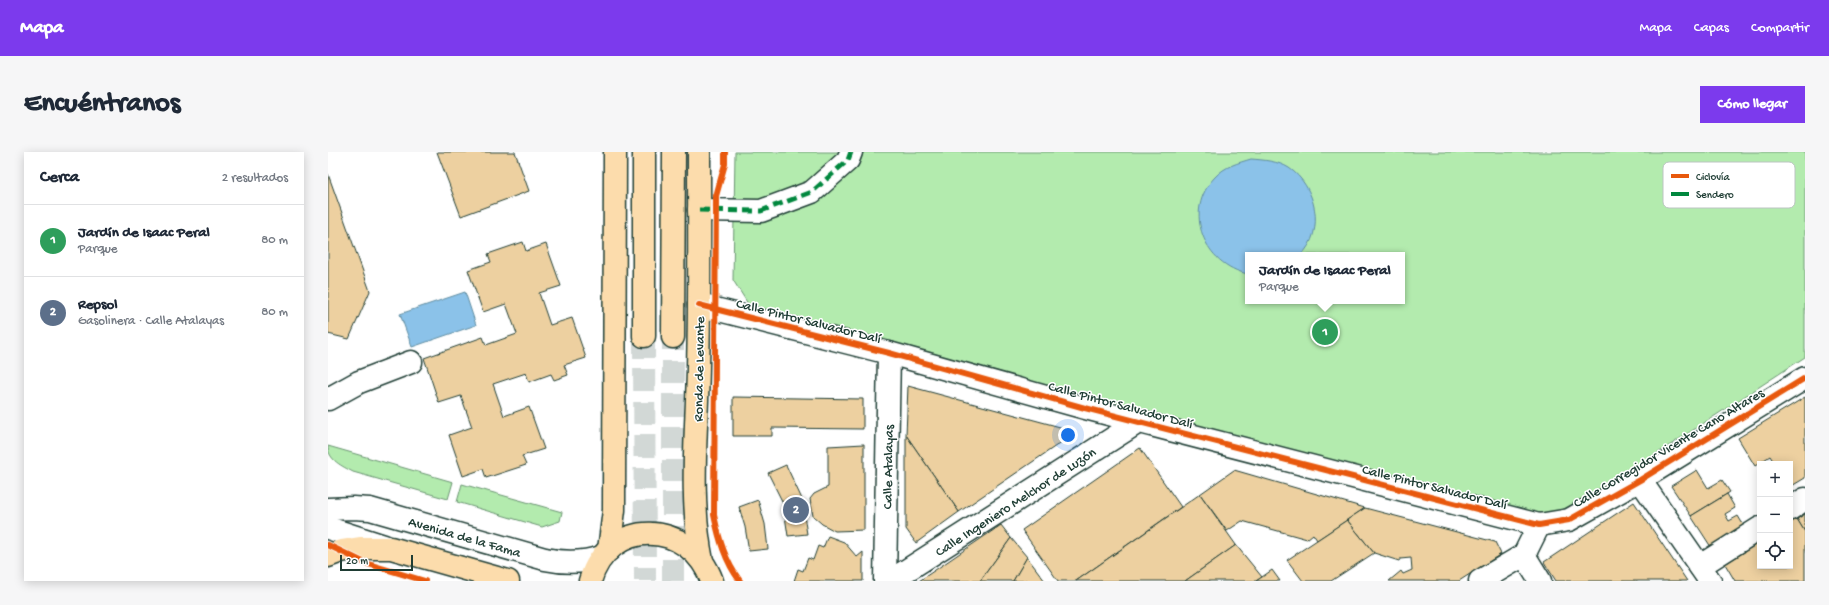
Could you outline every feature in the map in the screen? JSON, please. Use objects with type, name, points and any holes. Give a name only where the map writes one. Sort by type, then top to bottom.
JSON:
[{"type":"main road","points":[[605,553],[614,510],[616,152]]},
{"type":"main road","points":[[644,152],[644,336]]},
{"type":"main road","name":"Ronda de Levante","points":[[673,337],[674,152]]},
{"type":"main road","name":"Ronda de Levante","points":[[699,152],[699,305],[694,496],[696,528],[702,561]]},
{"type":"main road","points":[[590,581],[596,565],[605,553],[622,541],[637,535],[658,534],[678,540],[688,546],[702,561],[712,581]]},
{"type":"main road","points":[[328,556],[360,548],[391,548],[508,581]]},
{"type":"street","points":[[699,210],[761,211],[812,192],[848,160],[851,152]]},
{"type":"street","name":"Calle Pintor Salvador Dalí","points":[[699,305],[889,353],[1085,408],[1539,524]]},
{"type":"street","name":"Calle Atalayas","points":[[885,581],[889,353]]},
{"type":"street","points":[[328,399],[359,382],[411,362]]},
{"type":"street","name":"Calle Corregidor Vicente Cano Altares","points":[[1539,524],[1569,520],[1640,480],[1805,378]]},
{"type":"street","name":"Calle Ingeniero Melchor de Luzón","points":[[890,581],[1140,421]]},
{"type":"street","points":[[1640,480],[1705,574],[1757,531]]},
{"type":"street","points":[[328,494],[370,510]]},
{"type":"street","points":[[1793,506],[1805,499]]},
{"type":"street","name":"Avenida de la Fama","points":[[328,509],[353,508],[370,510],[553,560],[571,562],[588,560],[605,553]]},
{"type":"street","points":[[1480,581],[1524,555],[1539,524]]},
{"type":"street","points":[[328,528],[391,548]]},
{"type":"street","points":[[1524,555],[1540,581]]},
{"type":"green space","points":[[735,152],[1805,152],[1805,357],[1586,500],[1554,514],[1522,511],[750,307],[733,280]]},
{"type":"green space","points":[[328,446],[453,482],[448,499],[353,472],[340,465],[333,459],[330,455]]},
{"type":"green space","points":[[462,484],[562,512],[560,521],[542,527],[457,502]]},
{"type":"water","points":[[1251,159],[1276,162],[1289,168],[1306,186],[1314,209],[1315,222],[1309,245],[1303,252],[1245,252],[1245,273],[1233,269],[1220,260],[1210,248],[1203,235],[1199,220],[1200,205],[1205,191],[1215,177],[1227,168]]},
{"type":"water","points":[[465,292],[476,325],[412,347],[400,314]]},
{"type":"building","points":[[437,152],[515,152],[529,191],[461,216]]},
{"type":"building","points":[[328,174],[370,291],[349,339],[328,334]]},
{"type":"building","points":[[523,242],[526,251],[546,244],[561,286],[539,293],[550,325],[572,318],[586,358],[564,365],[568,375],[554,380],[551,374],[529,382],[526,373],[493,384],[504,416],[529,407],[544,449],[522,456],[526,465],[486,478],[483,469],[463,476],[449,435],[472,427],[461,396],[439,403],[424,358],[483,337],[486,345],[517,334],[506,304],[483,312],[468,270],[491,262],[488,254]]},
{"type":"building","points":[[908,386],[1075,431],[1075,433],[959,512],[906,435]]},
{"type":"building","points":[[733,397],[863,399],[863,429],[772,428],[772,436],[733,436]]},
{"type":"building","points":[[1805,397],[1805,478],[1793,485],[1793,461],[1773,461],[1770,456],[1762,461],[1757,461],[1757,465],[1755,466],[1738,438]]},
{"type":"building","points":[[906,435],[959,512],[916,543],[906,529]]},
{"type":"building","points":[[864,444],[864,530],[835,531],[822,524],[813,516],[810,499],[814,494],[828,487],[828,446]]},
{"type":"building","points":[[1140,448],[1181,507],[1076,581],[1058,581],[1022,530]]},
{"type":"building","points":[[786,465],[801,497],[807,534],[788,536],[783,503],[768,473]]},
{"type":"building","points":[[1234,470],[1365,508],[1317,540],[1313,534],[1307,539],[1242,521],[1227,531],[1200,494]]},
{"type":"building","points":[[1697,470],[1708,488],[1722,480],[1730,492],[1691,516],[1671,486]]},
{"type":"building","points":[[1200,494],[1236,545],[1185,581],[1076,581]]},
{"type":"building","points":[[1727,494],[1735,508],[1725,514],[1729,521],[1738,516],[1744,526],[1711,547],[1691,516]]},
{"type":"building","points":[[758,500],[765,524],[768,549],[749,551],[745,527],[739,507]]},
{"type":"building","points":[[1634,502],[1687,581],[1556,581],[1544,562]]},
{"type":"building","points":[[1365,508],[1495,542],[1501,554],[1459,581],[1389,581],[1401,571],[1403,574],[1412,570],[1411,558],[1400,559],[1399,561],[1374,553],[1347,520]]},
{"type":"building","points":[[1805,514],[1805,532],[1797,519]]},
{"type":"building","points":[[1797,519],[1805,532],[1805,581],[1735,581],[1725,564],[1757,544],[1757,569],[1793,569],[1793,521]]},
{"type":"building","points":[[1347,520],[1374,553],[1331,581],[1303,581],[1287,560]]},
{"type":"building","points":[[1001,525],[1011,538],[980,581],[919,581]]},
{"type":"building","points":[[828,536],[844,542],[857,557],[863,552],[863,581],[794,581],[798,569],[803,571],[808,558],[813,560],[818,546],[823,548]]},
{"type":"building","points":[[1011,538],[1027,557],[1013,581],[980,581]]},
{"type":"building","points":[[1236,545],[1262,577],[1256,581],[1185,581]]},
{"type":"building","points":[[1027,557],[1045,581],[1013,581]]},
{"type":"building","points":[[1272,570],[1280,581],[1256,581],[1262,577]]},
{"type":"tunnel","points":[[644,336],[645,581]]},
{"type":"tunnel","points":[[673,337],[673,581]]},
{"type":"marked path","points":[[699,210],[761,211],[812,192],[848,160],[851,152]]},
{"type":"cycle path","points":[[725,152],[725,164],[716,196],[714,515],[723,550],[730,566],[740,581]]},
{"type":"cycle path","points":[[699,305],[889,353],[1085,408],[1539,525],[1569,520],[1640,480],[1805,378]]},
{"type":"cycle path","points":[[328,545],[365,563],[425,581]]},
{"type":"place","name":"Jardín de Isaac Peral","points":[[1325,332]]},
{"type":"place","name":"Repsol","points":[[796,510]]}]
